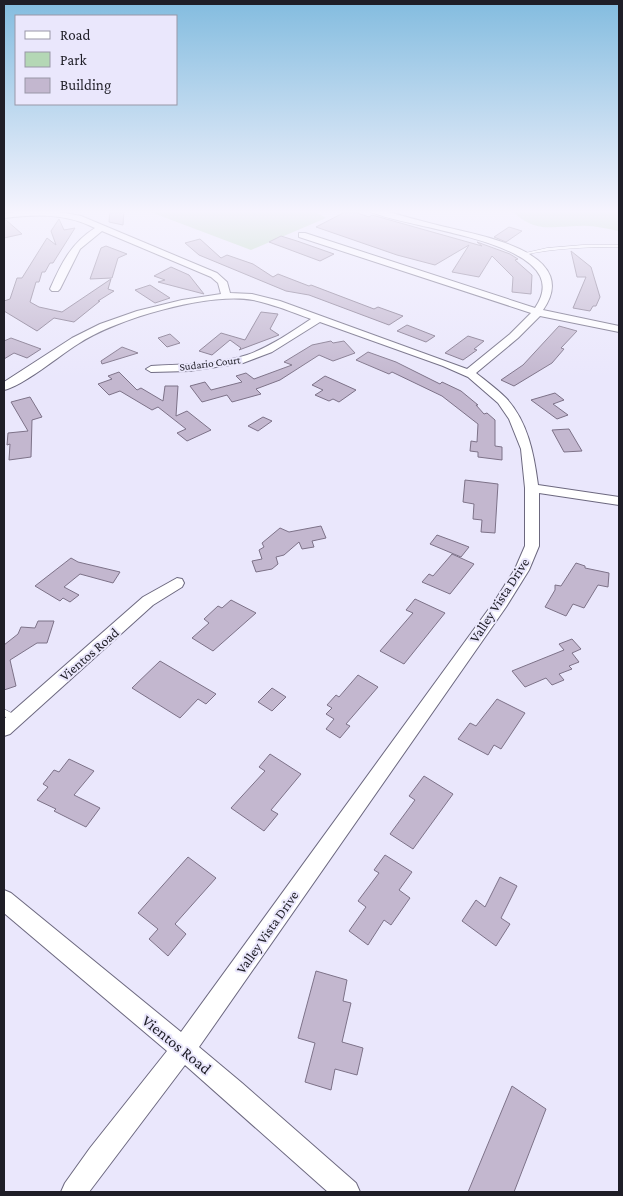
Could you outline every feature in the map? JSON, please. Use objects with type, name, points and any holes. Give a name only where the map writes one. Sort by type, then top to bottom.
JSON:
[{"type":"street","points":[[55,289],[66,266]]},
{"type":"street","points":[[194,266],[209,272],[222,282],[226,296]]},
{"type":"street","points":[[396,266],[537,312],[619,329]]},
{"type":"street","points":[[469,373],[510,340],[537,312],[546,297],[548,279],[538,266]]},
{"type":"street","name":"Valley Vista Drive","points":[[4,387],[39,366],[76,340],[104,326],[141,313],[182,302],[226,296],[269,301],[469,373],[495,394],[515,419],[527,449],[532,488],[532,546],[522,570],[496,611],[184,1048],[74,1192]]},
{"type":"street","name":"Sudario Court","points":[[151,369],[208,365],[249,358],[261,353],[318,319]]},
{"type":"street","points":[[532,488],[619,501]]},
{"type":"street","name":"Vientos Road","points":[[7,720],[154,596],[177,583]]},
{"type":"street","name":"Vientos Road","points":[[4,900],[184,1048],[347,1192]]},
{"type":"building","points":[[30,266],[48,266],[45,272],[42,272],[39,282],[36,282],[30,302],[39,307],[62,312],[111,279],[108,289],[114,291],[98,301],[100,301],[74,322],[54,318],[37,331],[4,311],[4,301],[10,299],[17,278],[22,278]]},
{"type":"building","points":[[95,266],[116,266],[112,278],[90,279]]},
{"type":"building","points":[[225,266],[256,266],[273,277],[278,274],[374,309],[378,307],[403,316],[389,325],[309,295],[286,291]]},
{"type":"building","points":[[456,266],[486,266],[479,277],[452,272]]},
{"type":"building","points":[[502,266],[522,266],[532,275],[531,294],[512,292],[513,277]]},
{"type":"building","points":[[574,266],[591,267],[600,297],[596,306],[593,306],[590,311],[573,308],[586,277],[577,277]]},
{"type":"building","points":[[171,267],[189,275],[204,294],[158,282],[165,280],[154,276]]},
{"type":"building","points":[[150,285],[170,298],[155,303],[135,290]]},
{"type":"building","points":[[261,312],[278,314],[270,329],[279,335],[239,350],[241,348],[230,340],[212,355],[199,351],[221,333],[245,340]]},
{"type":"building","points":[[407,325],[435,336],[426,342],[397,331]]},
{"type":"building","points":[[559,326],[577,331],[561,348],[564,349],[552,363],[514,386],[501,380],[523,365]]},
{"type":"building","points":[[170,334],[180,343],[167,347],[158,338]]},
{"type":"building","points":[[468,336],[484,341],[474,349],[477,350],[463,360],[445,353]]},
{"type":"building","points":[[11,338],[41,349],[27,358],[14,353],[4,359],[4,341]]},
{"type":"building","points":[[331,341],[333,343],[344,341],[355,353],[333,361],[319,355],[280,380],[256,389],[261,394],[232,402],[227,395],[202,402],[190,386],[205,382],[211,390],[242,382],[236,376],[246,373],[254,379],[292,365],[284,362],[312,345]]},
{"type":"building","points":[[122,347],[138,353],[102,364],[101,361]]},
{"type":"building","points":[[368,352],[396,362],[440,384],[442,382],[461,391],[478,405],[476,405],[484,414],[487,413],[495,420],[495,446],[502,447],[502,460],[478,457],[478,452],[470,451],[471,441],[477,442],[478,424],[442,396],[392,372],[389,374],[356,360]]},
{"type":"building","points":[[119,372],[137,390],[141,388],[163,401],[165,386],[178,386],[176,416],[187,411],[211,430],[187,441],[177,433],[186,429],[158,407],[152,410],[120,391],[109,395],[98,384],[112,379],[108,376]]},
{"type":"building","points":[[325,376],[356,390],[339,402],[333,399],[329,401],[315,395],[323,390],[312,385]]},
{"type":"building","points":[[555,393],[564,400],[553,404],[568,415],[557,419],[531,400]]},
{"type":"building","points":[[30,397],[42,417],[32,420],[31,457],[9,460],[10,444],[7,445],[8,433],[28,431],[11,402]]},
{"type":"building","points":[[263,417],[272,421],[258,431],[248,426]]},
{"type":"building","points":[[569,429],[582,451],[564,452],[552,430]]},
{"type":"building","points":[[465,480],[498,484],[495,533],[481,532],[482,520],[473,519],[474,504],[463,502]]},
{"type":"building","points":[[321,526],[326,538],[312,541],[314,547],[302,549],[299,542],[284,555],[276,557],[278,564],[272,569],[256,572],[252,561],[262,559],[259,550],[264,547],[262,543],[280,528],[289,532]]},
{"type":"building","points":[[437,535],[469,547],[461,557],[430,544]]},
{"type":"building","points":[[452,554],[474,564],[450,594],[422,582],[429,574],[433,576]]},
{"type":"building","points":[[71,558],[78,562],[120,572],[113,583],[80,574],[64,587],[79,595],[70,602],[63,598],[60,601],[35,586]]},
{"type":"building","points":[[576,563],[585,566],[585,568],[609,573],[608,587],[598,585],[584,608],[573,604],[566,616],[545,607],[555,590],[555,585],[561,586]]},
{"type":"building","points":[[415,599],[445,613],[404,664],[380,651],[413,613],[406,610]]},
{"type":"building","points":[[231,600],[256,613],[213,651],[192,638],[209,623],[204,619],[218,606],[222,608]]},
{"type":"building","points":[[38,621],[54,621],[47,643],[37,643],[10,660],[16,686],[4,690],[4,645],[18,634],[21,627],[35,628]]},
{"type":"building","points":[[572,639],[581,649],[572,653],[579,662],[569,666],[572,669],[559,674],[564,680],[552,685],[546,678],[525,687],[512,671],[564,650],[559,644]]},
{"type":"building","points":[[160,661],[216,694],[206,704],[198,699],[180,718],[132,688]]},
{"type":"building","points":[[358,675],[378,687],[346,724],[350,726],[340,738],[326,729],[334,719],[326,714],[332,708],[327,705],[336,695],[339,697]]},
{"type":"building","points":[[272,688],[286,697],[272,711],[258,702]]},
{"type":"building","points":[[497,699],[525,713],[501,749],[494,745],[488,755],[458,739],[470,723],[476,726]]},
{"type":"building","points":[[270,754],[301,774],[271,810],[278,814],[264,831],[231,808],[265,771],[259,767]]},
{"type":"building","points":[[69,759],[94,771],[74,795],[100,808],[86,827],[37,800],[48,787],[43,784],[54,770],[59,772]]},
{"type":"building","points":[[424,776],[453,794],[413,849],[390,834],[415,800],[409,796]]},
{"type":"building","points":[[385,855],[412,872],[399,890],[410,898],[391,925],[384,920],[368,945],[349,931],[366,907],[358,901],[379,873],[374,870]]},
{"type":"building","points":[[188,857],[216,878],[175,924],[186,934],[168,956],[149,939],[158,929],[138,913]]},
{"type":"building","points":[[500,877],[517,886],[501,918],[510,924],[496,946],[462,921],[476,900],[485,907]]},
{"type":"building","points":[[316,971],[347,980],[343,1001],[351,1003],[342,1042],[363,1048],[357,1075],[335,1069],[331,1090],[305,1082],[315,1043],[298,1038]]},
{"type":"building","points":[[512,1086],[546,1109],[514,1192],[468,1192]]}]
